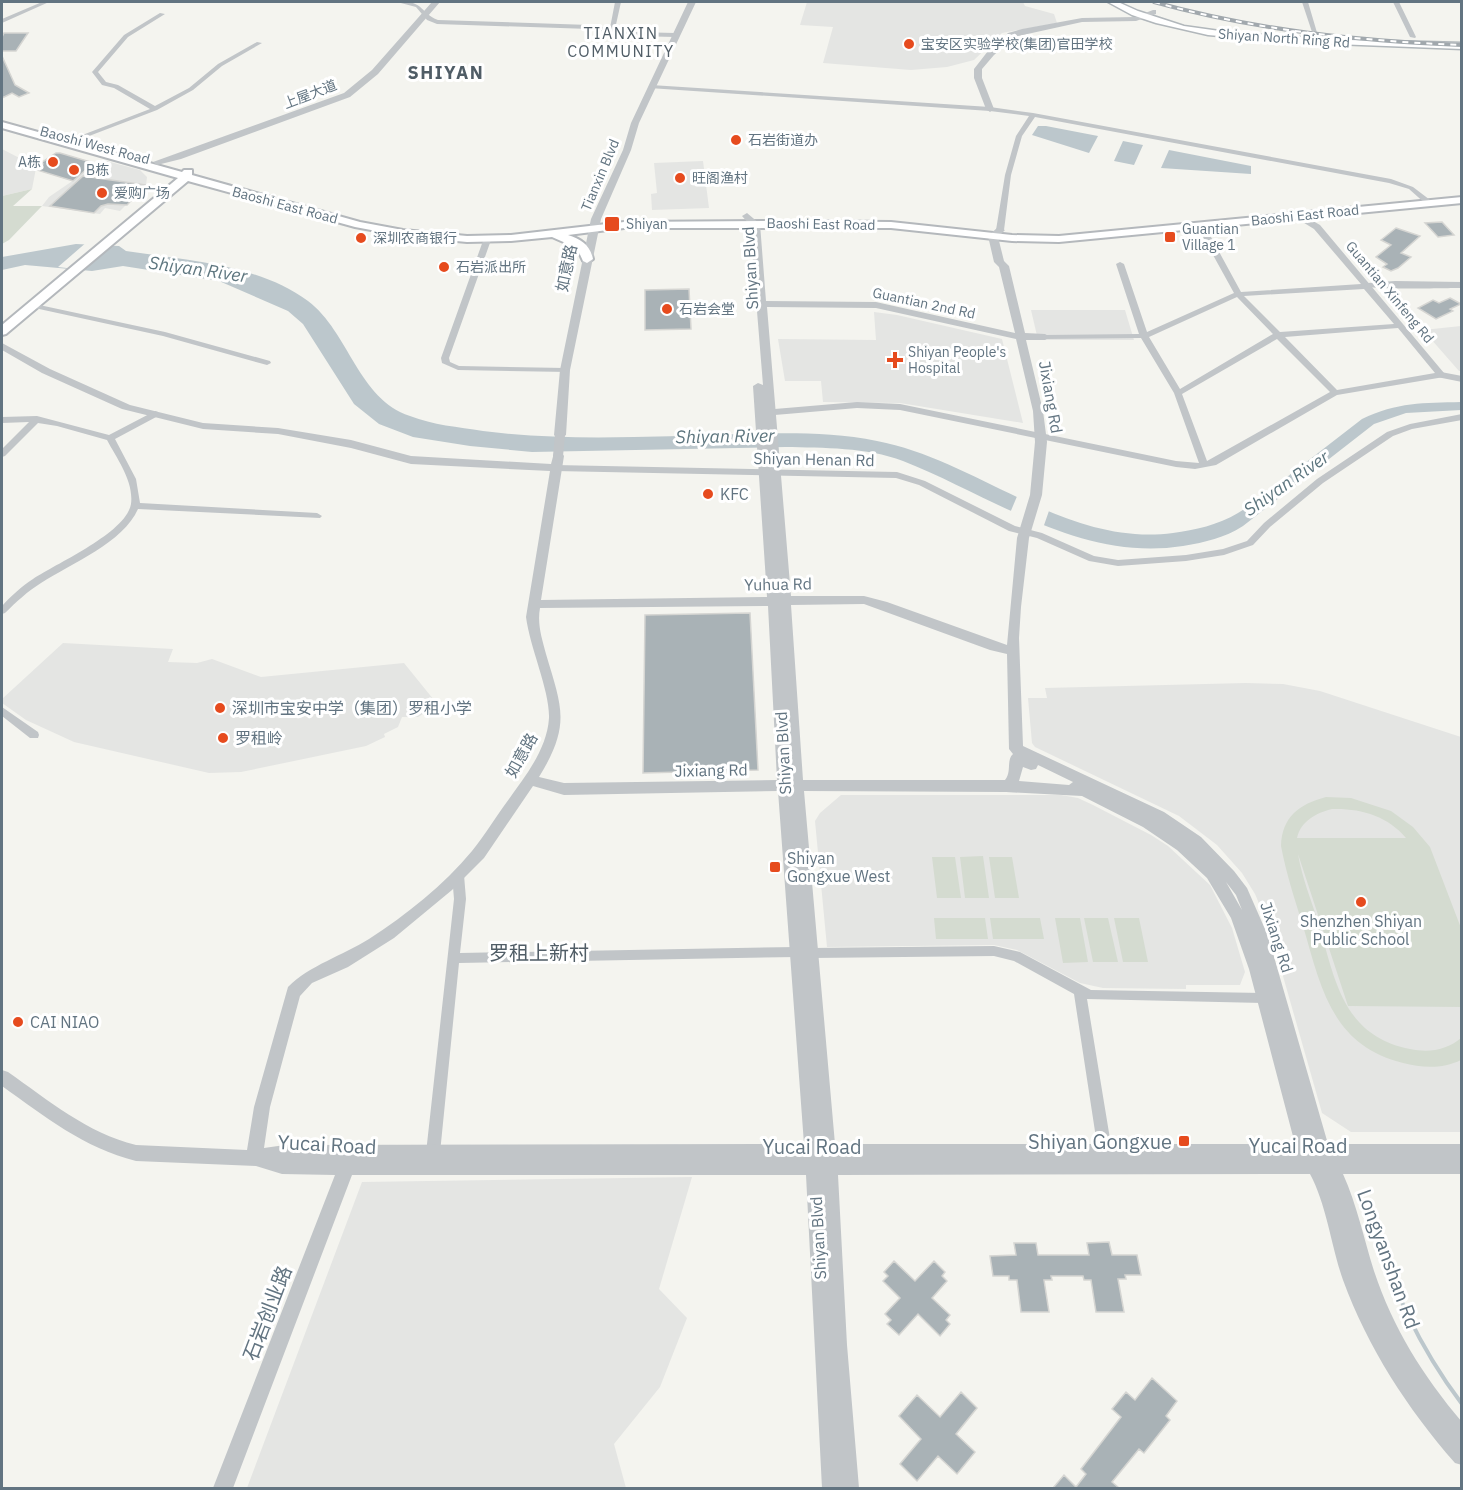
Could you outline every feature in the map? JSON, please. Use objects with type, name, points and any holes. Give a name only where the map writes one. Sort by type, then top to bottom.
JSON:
[{"type":"main road","name":"Shiyan North Ring Rd","points":[[1112,2],[1144,16],[1189,29],[1235,37],[1388,45],[1461,46]]},
{"type":"main road","name":"Shiyan North Ring Rd","points":[[1127,2],[1153,12],[1224,29],[1316,35],[1461,39]]},
{"type":"main road","name":"Baoshi West Road","points":[[2,120],[157,162],[184,174]]},
{"type":"main road","name":"Baoshi West Road","points":[[2,125],[184,174]]},
{"type":"main road","points":[[139,163],[153,172],[156,191]]},
{"type":"main road","name":"Baoshi East Road","points":[[184,174],[221,187],[359,225],[423,236],[487,240],[547,235],[592,223]]},
{"type":"main road","name":"Baoshi East Road","points":[[184,174],[365,218],[427,228],[496,232],[592,223],[624,225],[750,221],[891,225],[1075,238],[1324,213],[1426,200],[1461,193]]},
{"type":"main road","points":[[2,330],[33,305],[156,191],[184,174]]},
{"type":"main road","points":[[156,191],[221,187]]},
{"type":"main road","name":"Baoshi East Road","points":[[998,234],[1073,230],[1426,200],[1461,200]]},
{"type":"main road","points":[[547,235],[578,242],[586,252],[587,259]]},
{"type":"main road","points":[[2,321],[71,269]]},
{"type":"street","points":[[2,21],[46,2]]},
{"type":"street","points":[[400,2],[418,6],[429,19],[437,22],[590,27],[612,31],[671,35]]},
{"type":"street","name":"上屋大道","points":[[157,162],[195,151],[346,95],[375,72],[436,2]]},
{"type":"street","points":[[612,31],[618,2]]},
{"type":"street","name":"Tianxin Blvd","points":[[592,223],[627,150],[635,123],[685,2]]},
{"type":"street","name":"Tianxin Blvd","points":[[592,223],[627,122],[671,35],[692,2]]},
{"type":"street","points":[[1305,2],[1316,35]]},
{"type":"street","points":[[1396,2],[1413,38]]},
{"type":"street","points":[[990,109],[978,78],[978,69],[991,53],[1011,35],[1082,20],[1131,20],[1153,12]]},
{"type":"street","points":[[154,109],[116,86],[104,84],[95,72],[126,36],[162,14]]},
{"type":"street","points":[[74,140],[154,109],[191,89],[220,65],[259,43]]},
{"type":"street","points":[[651,87],[990,109],[1034,115],[1391,181],[1411,188],[1426,200]]},
{"type":"street","points":[[998,234],[1008,175],[1018,136],[1034,115]]},
{"type":"street","points":[[184,174],[183,160],[195,151]]},
{"type":"street","points":[[1317,227],[1317,217],[1324,213]]},
{"type":"street","name":"Guantian Xinfeng Rd","points":[[1289,217],[1303,219],[1317,227],[1441,375]]},
{"type":"street","name":"Shiyan Blvd","points":[[750,221],[761,304],[765,413]]},
{"type":"street","name":"Shiyan Blvd","points":[[750,221],[780,600],[791,786],[849,1488]]},
{"type":"street","name":"如意路","points":[[254,1158],[272,1067],[288,1005],[299,984],[307,978],[364,952],[382,940],[400,927],[458,875],[483,847],[529,780],[549,744],[556,717],[532,617],[561,435],[565,370],[592,223]]},
{"type":"street","points":[[1200,226],[1238,294],[1335,393]]},
{"type":"street","name":"Jixiang Rd","points":[[529,780],[564,789],[1006,786],[1010,784],[1015,776],[1016,754],[1015,607],[1025,527],[1034,500],[1041,435],[1038,411],[1004,266],[1007,262],[998,234]]},
{"type":"street","points":[[487,240],[445,358],[446,363],[458,368],[565,370]]},
{"type":"street","points":[[1120,264],[1144,336],[1178,393],[1204,465]]},
{"type":"street","points":[[1045,338],[1144,336],[1238,294],[1368,286],[1461,285]]},
{"type":"street","name":"Guantian 2nd Rd","points":[[761,304],[876,305],[1021,338],[1045,338]]},
{"type":"street","points":[[33,305],[165,334],[267,363]]},
{"type":"street","points":[[1178,393],[1278,335],[1399,326]]},
{"type":"street","points":[[2,346],[56,376],[126,407],[203,426],[278,431],[351,444],[411,460],[556,462]]},
{"type":"street","points":[[765,413],[850,406],[885,406],[1041,435],[1176,464],[1204,465],[1221,459],[1335,393],[1441,375],[1461,379]]},
{"type":"street","points":[[110,438],[154,414]]},
{"type":"street","name":"Shiyan Henan Rd","points":[[556,462],[770,473],[905,476],[1011,529],[1025,527],[1039,536],[1092,559],[1118,563],[1186,558],[1250,543],[1267,525],[1320,480],[1336,472],[1378,440],[1400,429],[1461,417]]},
{"type":"street","points":[[2,454],[37,419]]},
{"type":"street","points":[[2,420],[37,419],[64,424],[110,438],[126,465],[133,484],[135,506],[132,514],[102,543],[43,576],[2,610]]},
{"type":"street","points":[[135,506],[316,516]]},
{"type":"street","name":"Yuhua Rd","points":[[534,604],[864,600],[994,647],[1014,651]]},
{"type":"street","points":[[2,711],[34,735]]},
{"type":"street","name":"Jixiang Rd","points":[[1016,754],[1167,833],[1185,846],[1207,868],[1229,896],[1238,915],[1263,998],[1318,1159]]},
{"type":"street","name":"Jixiang Rd","points":[[1016,754],[1159,816],[1196,841],[1229,874],[1242,892],[1253,914],[1318,1159]]},
{"type":"street","points":[[1006,786],[1083,790]]},
{"type":"street","points":[[433,1153],[460,898],[458,875]]},
{"type":"street","points":[[453,958],[994,951],[1016,956],[1080,991],[1105,996],[1263,998]]},
{"type":"street","points":[[1080,991],[1105,1151]]},
{"type":"street","name":"Yucai Road","points":[[2,1077],[93,1139],[117,1150],[136,1153],[254,1158],[282,1166],[433,1153],[821,1160],[1105,1151],[1461,1166]]},
{"type":"street","name":"Yucai Road","points":[[349,1160],[1318,1159],[1461,1152]]},
{"type":"street","points":[[1318,1159],[1323,1184],[1352,1278],[1373,1332],[1404,1386],[1461,1456]]},
{"type":"street","name":"Longyanshan Rd","points":[[1318,1159],[1338,1183],[1362,1262],[1383,1318],[1406,1363],[1429,1398],[1461,1437]]},
{"type":"street","name":"石岩创业路","points":[[224,1488],[349,1160]]},
{"type":"street","name":"Shiyan Blvd","points":[[821,1160],[832,1488]]},
{"type":"shaded area","name":"宝安区实验学校(集团)官田学校","points":[[807,2],[1023,2],[1025,6],[1054,14],[1057,23],[1002,33],[974,60],[947,67],[911,70],[823,63],[833,27],[800,25]]},
{"type":"shaded area","points":[[2,149],[29,163],[37,163],[32,189],[2,196]]},
{"type":"shaded area","name":"爱购广场","points":[[103,160],[140,170],[147,177],[146,185],[120,211],[105,208],[100,214],[42,206],[49,197]]},
{"type":"shaded area","name":"旺阁渔村","points":[[703,161],[709,208],[652,210],[651,194],[657,193],[654,163]]},
{"type":"shaded area","points":[[32,189],[13,206],[42,206],[9,240],[2,244],[2,196]]},
{"type":"shaded area","name":"Shiyan People's Hospital","points":[[1031,310],[1125,310],[1134,340],[1038,340]]},
{"type":"shaded area","name":"Shiyan People's Hospital","points":[[874,312],[897,315],[1002,339],[1023,423],[900,403],[823,402],[821,381],[785,381],[778,339],[876,340]]},
{"type":"shaded area","points":[[1461,326],[1461,371],[1459,371],[1423,330]]},
{"type":"shaded area","name":"深圳市宝安中学（集团）罗租小学","points":[[63,643],[173,649],[168,662],[197,663],[212,659],[261,677],[404,663],[438,705],[418,717],[402,717],[398,727],[384,734],[385,737],[366,746],[241,772],[209,773],[74,742],[26,720],[2,703],[2,699]]},
{"type":"shaded area","name":"Shenzhen Shiyan Public School","points":[[1283,684],[1320,691],[1461,737],[1461,1132],[1351,1132],[1322,1113],[1269,927],[1255,894],[1242,873],[1217,845],[1179,816],[1035,747],[1032,743],[1028,698],[1047,698],[1045,688]]},
{"type":"shaded area","points":[[841,795],[1061,795],[1078,798],[1093,805],[1168,846],[1210,885],[1232,928],[1245,972],[1240,985],[1186,985],[1186,989],[1103,988],[1080,983],[1017,950],[994,945],[827,947],[815,821],[820,813]]},
{"type":"shaded area","points":[[1326,797],[1351,798],[1391,811],[1413,827],[1430,847],[1461,928],[1461,1007],[1348,1006],[1298,854],[1337,985],[1345,1003],[1356,1019],[1370,1032],[1388,1042],[1410,1049],[1437,1050],[1461,1038],[1461,1060],[1447,1065],[1425,1067],[1403,1063],[1379,1054],[1360,1043],[1344,1028],[1333,1011],[1316,971],[1281,846],[1285,827],[1294,813]],"holes":[[[1332,809],[1363,812],[1382,819],[1399,830],[1406,838],[1297,838],[1302,827],[1315,815]]]},
{"type":"shaded area","points":[[983,856],[989,898],[965,898],[960,857]]},
{"type":"shaded area","points":[[932,857],[955,857],[961,898],[937,898]]},
{"type":"shaded area","points":[[989,857],[1012,857],[1019,898],[995,898]]},
{"type":"shaded area","points":[[934,918],[985,918],[988,939],[936,939]]},
{"type":"shaded area","points":[[990,918],[1040,918],[1044,939],[993,939]]},
{"type":"shaded area","points":[[1055,918],[1080,918],[1088,962],[1063,963]]},
{"type":"shaded area","points":[[1084,918],[1108,918],[1118,962],[1093,962]]},
{"type":"shaded area","points":[[1114,918],[1139,918],[1148,962],[1123,962]]},
{"type":"shaded area","points":[[692,1177],[659,1289],[687,1318],[660,1387],[614,1444],[626,1488],[247,1488],[362,1182]]},
{"type":"water","points":[[1038,126],[1098,136],[1089,153],[1032,135]]},
{"type":"water","points":[[1123,141],[1143,145],[1134,165],[1114,161]]},
{"type":"water","points":[[1169,150],[1251,166],[1251,174],[1161,168]]},
{"type":"water","name":"Shiyan River","points":[[76,244],[119,246],[126,251],[196,261],[244,271],[288,289],[308,301],[322,314],[378,395],[392,407],[428,422],[483,431],[547,436],[792,433],[860,438],[914,451],[951,465],[1058,515],[1095,527],[1133,534],[1181,532],[1230,517],[1257,500],[1362,419],[1375,413],[1411,404],[1461,402],[1461,410],[1406,413],[1374,424],[1243,526],[1222,537],[1183,546],[1145,548],[1109,545],[1073,536],[1038,523],[903,461],[874,453],[830,448],[785,447],[532,452],[470,446],[413,437],[379,424],[354,404],[303,324],[288,311],[219,281],[123,266],[92,271],[25,265],[2,270],[2,257]]},
{"type":"pier","points":[[88,241],[115,243],[84,270],[58,267]]},
{"type":"pier","points":[[1018,494],[1050,508],[1043,528],[1010,513]]},
{"type":"building","points":[[4,33],[28,33],[16,51],[2,51]]},
{"type":"building","points":[[2,56],[15,85],[29,93],[19,97],[12,93],[2,98]]},
{"type":"building","points":[[56,153],[94,163],[73,181],[37,170],[43,164],[41,163]]},
{"type":"building","name":"爱购广场","points":[[83,176],[146,185],[127,205],[108,204],[101,206],[94,213],[50,206]]},
{"type":"building","points":[[1442,222],[1454,235],[1438,237],[1425,223]]},
{"type":"building","points":[[1396,228],[1420,236],[1401,253],[1411,257],[1391,271],[1383,267],[1387,264],[1376,257],[1391,245],[1381,240]]},
{"type":"building","name":"石岩会堂","points":[[689,289],[691,329],[645,330],[645,290]]},
{"type":"building","points":[[1450,298],[1461,304],[1450,309],[1453,311],[1436,319],[1418,308],[1433,300],[1439,303]]},
{"type":"building","points":[[750,613],[758,770],[643,773],[645,615]]},
{"type":"building","points":[[1109,1242],[1112,1255],[1137,1255],[1141,1275],[1125,1275],[1126,1279],[1118,1279],[1124,1312],[1096,1312],[1091,1280],[1084,1280],[1083,1276],[1051,1276],[1052,1280],[1044,1280],[1049,1312],[1021,1312],[1017,1280],[1009,1280],[1009,1276],[993,1276],[990,1256],[1016,1255],[1014,1243],[1036,1243],[1038,1255],[1089,1255],[1087,1243]]},
{"type":"building","points":[[894,1261],[915,1281],[934,1261],[945,1272],[942,1276],[947,1281],[932,1298],[950,1315],[946,1320],[950,1324],[940,1336],[918,1314],[899,1335],[887,1324],[891,1320],[885,1314],[900,1298],[883,1281],[888,1276],[884,1272]]},
{"type":"building","points":[[1152,1378],[1177,1401],[1166,1416],[1170,1420],[1144,1453],[1139,1449],[1112,1482],[1119,1488],[1053,1488],[1064,1475],[1076,1487],[1086,1474],[1081,1469],[1121,1417],[1112,1409],[1126,1392],[1135,1400]]},
{"type":"building","points":[[961,1392],[977,1408],[956,1434],[975,1452],[957,1474],[938,1456],[917,1481],[900,1464],[921,1439],[899,1416],[917,1395],[940,1417]]},
{"type":"waterway","points":[[1370,1216],[1407,1314],[1432,1360],[1462,1404]]},
{"type":"railway","points":[[1154,2],[1268,27],[1384,41],[1462,45]]},
{"type":"place","name":"宝安区实验学校(集团)官田学校","points":[[909,44]]},
{"type":"place","name":"石岩街道办","points":[[736,140]]},
{"type":"place","name":"A栋","points":[[53,162]]},
{"type":"place","name":"B栋","points":[[74,170]]},
{"type":"place","name":"旺阁渔村","points":[[680,178]]},
{"type":"place","name":"爱购广场","points":[[102,193]]},
{"type":"place","name":"Shiyan","points":[[612,224]]},
{"type":"place","name":"Guantian Village 1","points":[[1170,237]]},
{"type":"place","name":"深圳农商银行","points":[[361,238]]},
{"type":"place","name":"石岩派出所","points":[[444,267]]},
{"type":"place","name":"石岩会堂","points":[[667,309]]},
{"type":"place","name":"Shiyan People's Hospital","points":[[895,360]]},
{"type":"place","name":"KFC","points":[[708,494]]},
{"type":"place","name":"深圳市宝安中学（集团）罗租小学","points":[[220,708]]},
{"type":"place","name":"罗租岭","points":[[223,738]]},
{"type":"place","name":"Shiyan Gongxue West","points":[[775,867]]},
{"type":"place","name":"Shenzhen Shiyan Public School","points":[[1361,902]]},
{"type":"place","name":"CAI NIAO","points":[[18,1022]]},
{"type":"place","name":"Shiyan Gongxue","points":[[1184,1141]]},
{"type":"district","name":"TIANXIN COMMUNITY","points":[[621,42]]},
{"type":"district","name":"SHIYAN","points":[[446,72]]},
{"type":"district","name":"罗租上新村","points":[[539,952]]}]
